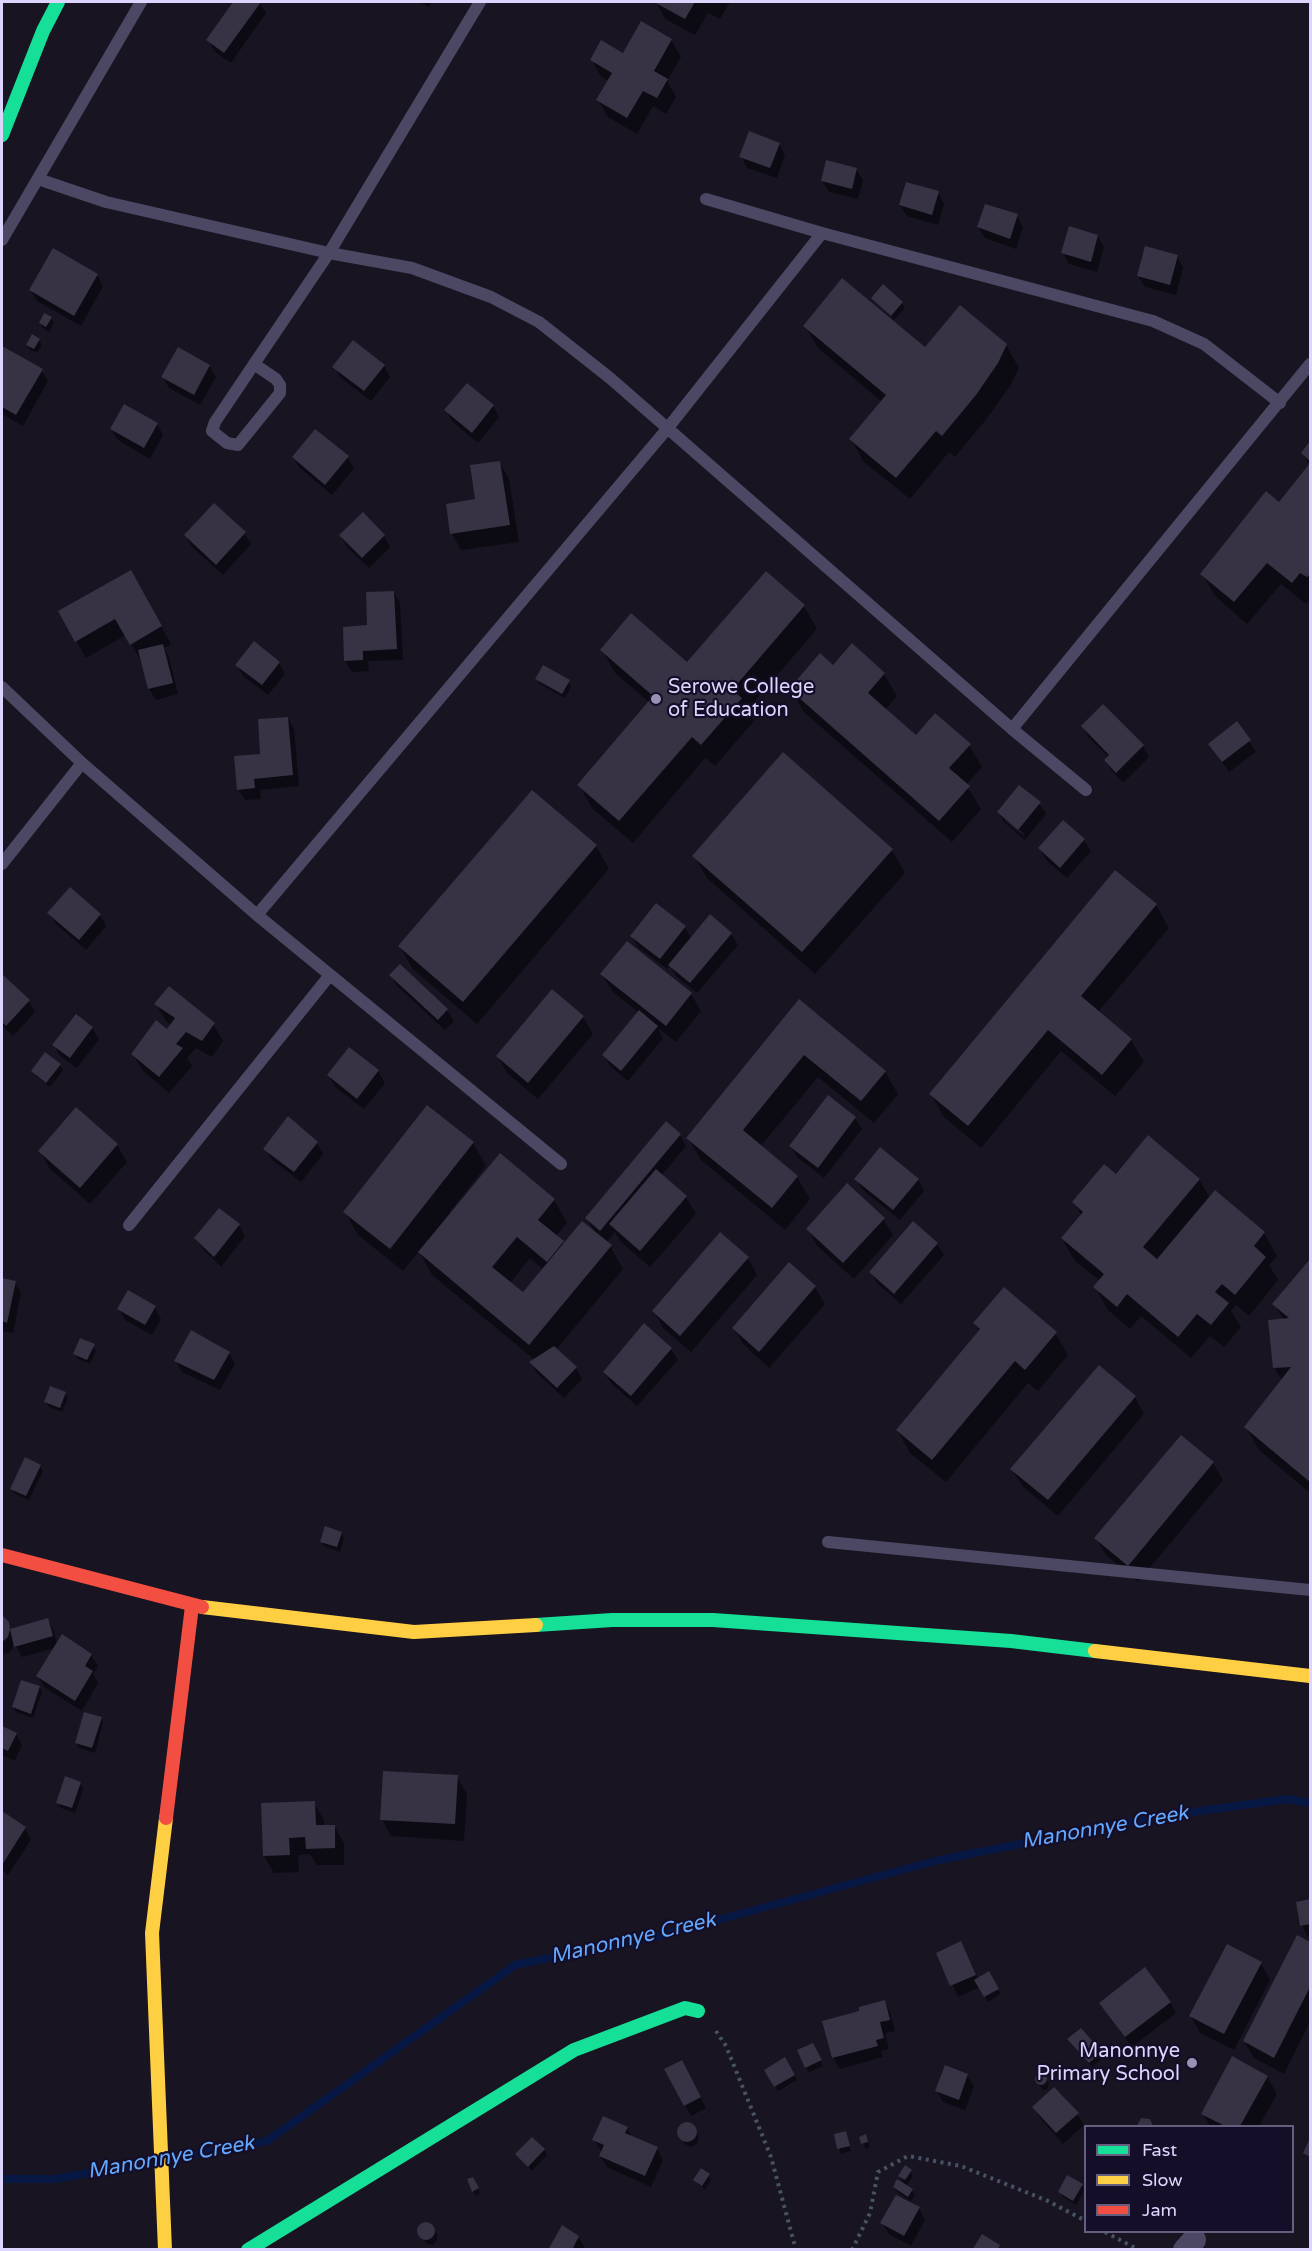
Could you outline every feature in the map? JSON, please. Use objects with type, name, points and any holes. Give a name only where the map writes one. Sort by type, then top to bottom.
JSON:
[{"type":"street","points":[[2,135],[43,31],[58,2]]},
{"type":"street","points":[[2,1555],[192,1606],[414,1632],[612,1620],[712,1620],[1011,1641],[1311,1676]]},
{"type":"street","points":[[165,2250],[165,2202],[152,1933],[192,1606]]},
{"type":"street","points":[[248,2250],[574,2050],[685,2008],[698,2011]]},
{"type":"lane","points":[[2,240],[141,2]]},
{"type":"lane","points":[[254,364],[276,379],[280,385],[280,393],[238,445],[227,443],[212,431],[215,422],[254,364],[329,253],[480,2]]},
{"type":"lane","points":[[38,179],[106,202],[329,253],[412,268],[501,302],[539,322],[610,378],[1012,729],[1086,790]]},
{"type":"lane","points":[[706,199],[822,233],[1153,321],[1204,344],[1280,403]]},
{"type":"lane","points":[[257,915],[667,429],[822,233]]},
{"type":"lane","points":[[1012,729],[1311,364]]},
{"type":"lane","points":[[2,687],[82,763],[257,915],[561,1164]]},
{"type":"lane","points":[[2,864],[82,763]]},
{"type":"lane","points":[[129,1225],[330,975]]},
{"type":"lane","points":[[828,1542],[1311,1590]]},
{"type":"path","points":[[698,2011],[709,2020],[726,2046],[771,2157],[796,2250]]},
{"type":"path","points":[[852,2250],[870,2214],[878,2172],[908,2156],[961,2166],[1048,2201],[1084,2220]]},
{"type":"path","points":[[1107,2233],[1139,2250]]},
{"type":"building","points":[[233,2],[261,2],[224,53],[206,40]]},
{"type":"building","points":[[654,2],[695,2],[685,19]]},
{"type":"building","points":[[641,21],[672,39],[654,71],[668,79],[657,98],[643,91],[627,118],[596,100],[612,73],[590,60],[601,40],[623,53]]},
{"type":"building","points":[[749,131],[780,143],[770,168],[739,157]]},
{"type":"building","points":[[826,160],[857,168],[852,189],[821,181]]},
{"type":"building","points":[[906,182],[939,191],[932,215],[899,205]]},
{"type":"building","points":[[985,204],[1018,214],[1010,239],[977,227]]},
{"type":"building","points":[[1069,226],[1098,235],[1091,262],[1061,253]]},
{"type":"building","points":[[1145,246],[1178,255],[1170,285],[1137,276]]},
{"type":"building","points":[[53,248],[98,274],[74,316],[29,290]]},
{"type":"building","points":[[842,278],[925,347],[960,305],[1007,344],[998,363],[976,395],[942,436],[936,431],[896,478],[849,439],[886,395],[803,326]]},
{"type":"building","points":[[883,284],[903,302],[891,316],[871,298]]},
{"type":"building","points":[[44,313],[52,317],[46,327],[39,323]]},
{"type":"building","points":[[32,334],[40,339],[34,349],[26,345]]},
{"type":"building","points":[[353,340],[385,365],[364,391],[332,367]]},
{"type":"building","points":[[2,346],[43,369],[16,415],[2,407]]},
{"type":"building","points":[[178,347],[210,365],[194,395],[161,377]]},
{"type":"building","points":[[467,383],[494,405],[472,433],[444,410]]},
{"type":"building","points":[[124,404],[158,423],[144,448],[110,429]]},
{"type":"building","points":[[315,429],[349,456],[325,485],[292,457]]},
{"type":"building","points":[[1310,441],[1310,461],[1301,453]]},
{"type":"building","points":[[500,461],[510,525],[450,534],[446,504],[475,499],[470,465]]},
{"type":"building","points":[[1310,463],[1310,575],[1307,577],[1300,573],[1292,583],[1267,563],[1234,602],[1200,574],[1266,491],[1279,502]]},
{"type":"building","points":[[214,503],[246,532],[216,565],[184,535]]},
{"type":"building","points":[[363,512],[385,535],[362,558],[339,535]]},
{"type":"building","points":[[131,570],[162,626],[130,645],[115,619],[75,642],[58,611]]},
{"type":"building","points":[[766,571],[805,605],[732,690],[742,698],[701,745],[692,737],[619,821],[577,785],[653,696],[600,650],[631,613],[687,662]]},
{"type":"building","points":[[394,591],[397,649],[363,651],[363,660],[344,661],[343,627],[367,625],[366,592]]},
{"type":"building","points":[[254,641],[280,662],[262,685],[235,665]]},
{"type":"building","points":[[852,643],[885,673],[868,693],[916,735],[935,713],[971,744],[949,768],[970,786],[939,821],[789,689],[820,653],[833,665]]},
{"type":"building","points":[[163,644],[173,683],[148,689],[138,650]]},
{"type":"building","points":[[543,665],[570,680],[562,694],[535,679]]},
{"type":"building","points":[[1103,704],[1144,745],[1116,773],[1104,760],[1109,755],[1081,726]]},
{"type":"building","points":[[288,717],[293,775],[254,779],[255,788],[237,790],[234,756],[260,754],[258,719]]},
{"type":"building","points":[[1237,721],[1251,740],[1222,762],[1208,744]]},
{"type":"building","points":[[783,752],[893,849],[802,952],[692,856]]},
{"type":"building","points":[[1019,785],[1041,802],[1018,830],[997,812]]},
{"type":"building","points":[[532,790],[597,845],[463,1002],[398,946]]},
{"type":"building","points":[[1063,820],[1085,839],[1060,868],[1038,848]]},
{"type":"building","points":[[1115,870],[1157,904],[1081,996],[1132,1039],[1102,1075],[1048,1030],[968,1126],[929,1094]]},
{"type":"building","points":[[70,887],[101,914],[79,940],[47,913]]},
{"type":"building","points":[[656,903],[686,926],[660,959],[630,936]]},
{"type":"building","points":[[710,914],[732,933],[690,983],[668,965]]},
{"type":"building","points":[[627,941],[692,993],[666,1026],[600,974]]},
{"type":"building","points":[[400,964],[448,1009],[438,1020],[389,975]]},
{"type":"building","points":[[2,974],[30,1000],[6,1026],[2,1022]]},
{"type":"building","points":[[169,986],[215,1023],[202,1041],[186,1032],[176,1044],[183,1048],[159,1077],[131,1054],[156,1020],[167,1029],[175,1018],[154,1004]]},
{"type":"building","points":[[552,989],[584,1016],[528,1083],[496,1056]]},
{"type":"building","points":[[799,999],[886,1071],[861,1101],[804,1055],[743,1130],[798,1176],[772,1208],[686,1138]]},
{"type":"building","points":[[639,1010],[658,1026],[621,1071],[602,1055]]},
{"type":"building","points":[[76,1014],[93,1027],[70,1058],[52,1045]]},
{"type":"building","points":[[349,1047],[379,1070],[357,1099],[327,1075]]},
{"type":"building","points":[[45,1052],[61,1064],[46,1083],[31,1071]]},
{"type":"building","points":[[828,1095],[856,1117],[818,1168],[789,1146]]},
{"type":"building","points":[[427,1105],[474,1142],[390,1249],[343,1212]]},
{"type":"building","points":[[76,1107],[118,1144],[80,1188],[38,1151]]},
{"type":"building","points":[[288,1116],[318,1142],[294,1172],[263,1149]]},
{"type":"building","points":[[666,1121],[681,1134],[600,1231],[585,1218]]},
{"type":"building","points":[[1148,1135],[1200,1179],[1143,1247],[1157,1259],[1215,1190],[1265,1232],[1254,1246],[1266,1257],[1235,1295],[1222,1284],[1215,1292],[1229,1303],[1211,1325],[1197,1314],[1178,1337],[1127,1294],[1117,1307],[1093,1287],[1104,1274],[1061,1238],[1083,1212],[1072,1202],[1104,1164],[1116,1174]]},
{"type":"building","points":[[880,1147],[919,1179],[893,1210],[854,1179]]},
{"type":"building","points":[[500,1153],[555,1199],[538,1220],[564,1241],[547,1262],[517,1237],[492,1267],[523,1292],[582,1221],[612,1245],[529,1345],[418,1252]]},
{"type":"building","points":[[656,1169],[687,1196],[640,1251],[609,1224]]},
{"type":"building","points":[[847,1183],[885,1218],[843,1263],[806,1229]]},
{"type":"building","points":[[219,1208],[240,1224],[214,1257],[194,1238]]},
{"type":"building","points":[[913,1221],[938,1243],[894,1294],[869,1272]]},
{"type":"building","points":[[720,1232],[749,1257],[680,1336],[652,1311]]},
{"type":"building","points":[[1310,1259],[1310,1482],[1244,1427],[1291,1367],[1273,1368],[1268,1320],[1289,1318],[1272,1304]]},
{"type":"building","points":[[789,1262],[816,1286],[759,1352],[732,1328]]},
{"type":"building","points":[[2,1278],[16,1281],[7,1323],[2,1321]]},
{"type":"building","points":[[1004,1287],[1057,1332],[1025,1370],[1015,1361],[932,1460],[896,1430],[980,1329],[973,1323]]},
{"type":"building","points":[[128,1290],[156,1306],[145,1325],[117,1309]]},
{"type":"building","points":[[644,1323],[672,1348],[631,1396],[603,1372]]},
{"type":"building","points":[[191,1330],[230,1352],[214,1380],[174,1361]]},
{"type":"building","points":[[80,1338],[95,1344],[87,1360],[73,1354]]},
{"type":"building","points":[[554,1346],[577,1367],[557,1388],[529,1362]]},
{"type":"building","points":[[1099,1365],[1136,1396],[1048,1500],[1010,1469]]},
{"type":"building","points":[[50,1386],[66,1392],[60,1408],[44,1402]]},
{"type":"building","points":[[1181,1435],[1214,1462],[1128,1566],[1094,1538]]},
{"type":"building","points":[[25,1457],[41,1465],[26,1496],[10,1489]]},
{"type":"building","points":[[325,1526],[342,1532],[337,1547],[320,1542]]},
{"type":"building","points":[[2,1615],[9,1622],[10,1629],[8,1637],[2,1642]]},
{"type":"building","points":[[48,1618],[53,1636],[14,1647],[10,1629]]},
{"type":"building","points":[[62,1634],[92,1654],[85,1666],[93,1671],[75,1701],[36,1676]]},
{"type":"building","points":[[21,1680],[40,1686],[31,1714],[12,1707]]},
{"type":"building","points":[[84,1712],[102,1717],[92,1748],[75,1743]]},
{"type":"building","points":[[2,1726],[17,1733],[8,1751],[2,1748]]},
{"type":"building","points":[[383,1771],[458,1775],[455,1824],[380,1820]]},
{"type":"building","points":[[65,1776],[81,1782],[72,1808],[56,1803]]},
{"type":"building","points":[[315,1801],[316,1825],[335,1825],[335,1848],[306,1849],[305,1837],[289,1838],[290,1855],[263,1856],[261,1803]]},
{"type":"building","points":[[2,1811],[26,1827],[2,1865]]},
{"type":"building","points":[[1310,1899],[1310,1924],[1300,1926],[1296,1902]]},
{"type":"building","points":[[1297,1935],[1310,1942],[1310,1987],[1274,2058],[1243,2041]]},
{"type":"building","points":[[961,1941],[976,1975],[950,1986],[936,1953]]},
{"type":"building","points":[[1227,1944],[1262,1962],[1224,2034],[1189,2016]]},
{"type":"building","points":[[1145,1967],[1171,2002],[1125,2037],[1099,2003]]},
{"type":"building","points":[[989,1971],[999,1989],[984,1997],[974,1980]]},
{"type":"building","points":[[885,2000],[890,2020],[880,2022],[884,2038],[876,2040],[878,2046],[832,2058],[822,2021],[859,2011],[859,2007]]},
{"type":"building","points":[[1081,2028],[1102,2052],[1089,2063],[1067,2039]]},
{"type":"building","points":[[813,2043],[822,2060],[805,2068],[797,2050]]},
{"type":"building","points":[[1232,2056],[1268,2076],[1241,2125],[1223,2125],[1201,2114]]},
{"type":"building","points":[[785,2057],[795,2075],[774,2087],[764,2070]]},
{"type":"building","points":[[682,2060],[701,2097],[684,2106],[664,2069]]},
{"type":"building","points":[[945,2065],[968,2074],[959,2100],[935,2091]]},
{"type":"building","points":[[1043,2073],[1046,2074],[1046,2084],[1039,2085],[1036,2084],[1035,2077],[1036,2074]]},
{"type":"building","points":[[1054,2087],[1079,2113],[1056,2133],[1032,2107]]},
{"type":"building","points":[[603,2116],[628,2127],[625,2133],[658,2147],[645,2176],[599,2156],[604,2145],[592,2140]]},
{"type":"building","points":[[1141,2118],[1150,2119],[1153,2125],[1138,2125]]},
{"type":"building","points":[[687,2122],[694,2125],[697,2132],[694,2139],[687,2142],[680,2139],[677,2132],[680,2125]]},
{"type":"building","points":[[846,2131],[850,2146],[837,2149],[834,2134]]},
{"type":"building","points":[[866,2134],[868,2142],[861,2144],[859,2137]]},
{"type":"building","points":[[532,2137],[545,2149],[528,2167],[515,2154]]},
{"type":"building","points":[[1310,2138],[1310,2157],[1303,2153]]},
{"type":"building","points":[[905,2165],[912,2170],[905,2180],[898,2176]]},
{"type":"building","points":[[701,2168],[710,2174],[702,2186],[693,2180]]},
{"type":"building","points":[[1067,2175],[1083,2184],[1073,2201],[1058,2192]]},
{"type":"building","points":[[473,2177],[479,2188],[472,2192],[467,2179]]},
{"type":"building","points":[[897,2179],[913,2189],[908,2197],[893,2187]]},
{"type":"building","points":[[896,2195],[920,2207],[904,2236],[880,2223]]},
{"type":"building","points":[[422,2222],[430,2222],[435,2227],[433,2238],[422,2240],[417,2235],[417,2227]]},
{"type":"building","points":[[562,2225],[579,2236],[572,2250],[548,2250]]},
{"type":"building","points":[[982,2234],[1000,2245],[997,2250],[972,2250]]},
{"type":"waterway","name":"Manonnye Creek","points":[[169,2159],[267,2141],[515,1965],[662,1935],[939,1860],[1163,1816],[1287,1799],[1310,1803]]},
{"type":"waterway","name":"Manonnye Creek","points":[[2,2179],[55,2179],[154,2161]]},
{"type":"traffic: fast","points":[[2,135],[43,31],[58,2]]},
{"type":"traffic: fast","points":[[536,1625],[612,1620],[713,1620],[1011,1641],[1095,1651]]},
{"type":"traffic: fast","points":[[248,2250],[574,2050],[685,2008],[698,2011]]},
{"type":"traffic: slow","points":[[202,1607],[414,1632],[536,1625]]},
{"type":"traffic: slow","points":[[1095,1651],[1310,1676]]},
{"type":"traffic: slow","points":[[165,2250],[152,1933],[166,1818]]},
{"type":"traffic: jam","points":[[2,1555],[202,1607]]},
{"type":"traffic: jam","points":[[166,1818],[192,1606]]},
{"type":"place","name":"Serowe College of Education","points":[[656,699]]},
{"type":"place","name":"Manonnye Primary School","points":[[1192,2063]]}]
